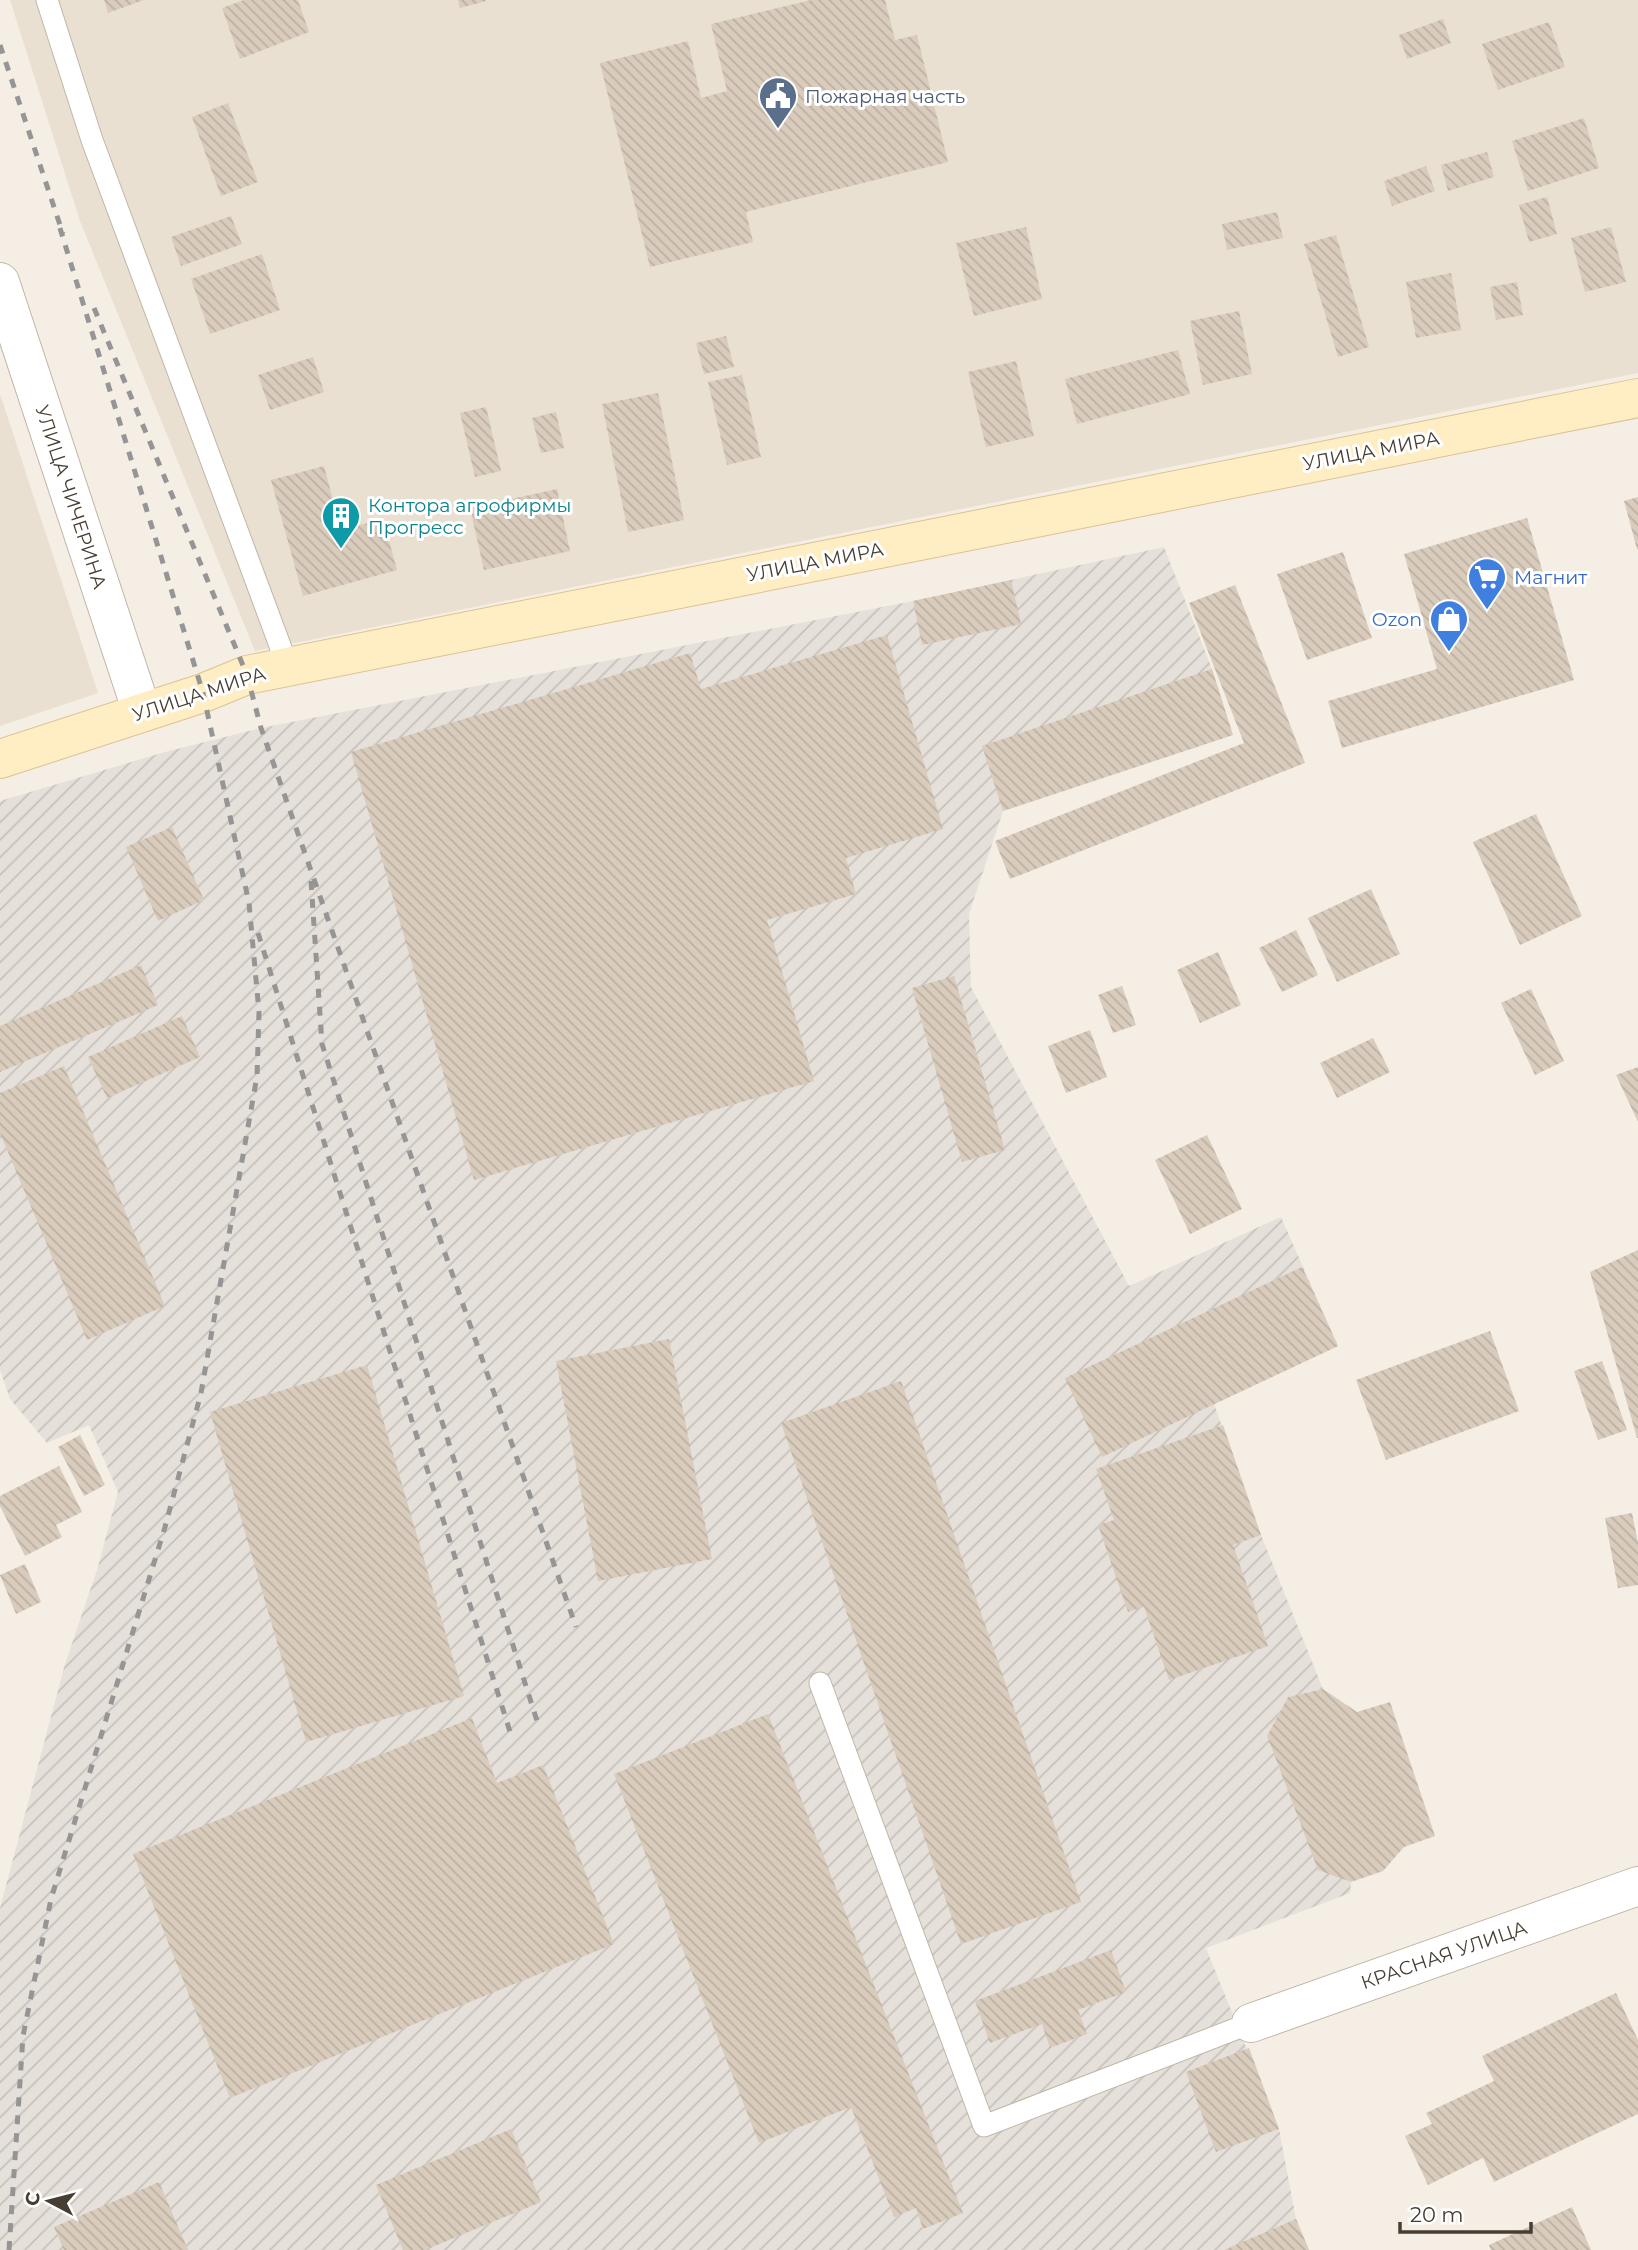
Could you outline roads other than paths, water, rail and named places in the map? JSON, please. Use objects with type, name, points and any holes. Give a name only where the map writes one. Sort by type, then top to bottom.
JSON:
[{"type":"street","name":"УЛИЦА ЧИЧЕРИНА","points":[[0,282],[142,712]]},
{"type":"street","name":"УЛИЦА МИРА","points":[[0,759],[247,676],[1638,398]]},
{"type":"street","name":"КРАСНАЯ УЛИЦА","points":[[1251,2023],[1638,1886]]},
{"type":"lane","points":[[47,0],[93,140],[288,667]]},
{"type":"lane","points":[[820,1684],[984,2126],[1251,2023]]},
{"type":"railway","points":[[0,45],[63,234]]},
{"type":"railway","points":[[9,2250],[23,2036],[51,1899],[165,1527],[201,1393],[257,1076],[259,1012],[249,903],[203,693],[59,225]]},
{"type":"railway","points":[[94,308],[247,675],[261,728],[576,1627]]},
{"type":"railway","points":[[311,881],[322,1044],[538,1724]]},
{"type":"railway","points":[[258,933],[512,1738]]},
{"type":"place","name":"Пожарная часть","points":[[778,130]]},
{"type":"place","name":"Контора агрофирмы Прогресс","points":[[341,550]]},
{"type":"place","name":"Магнит","points":[[1487,611]]},
{"type":"place","name":"Ozon","points":[[1449,653]]}]
